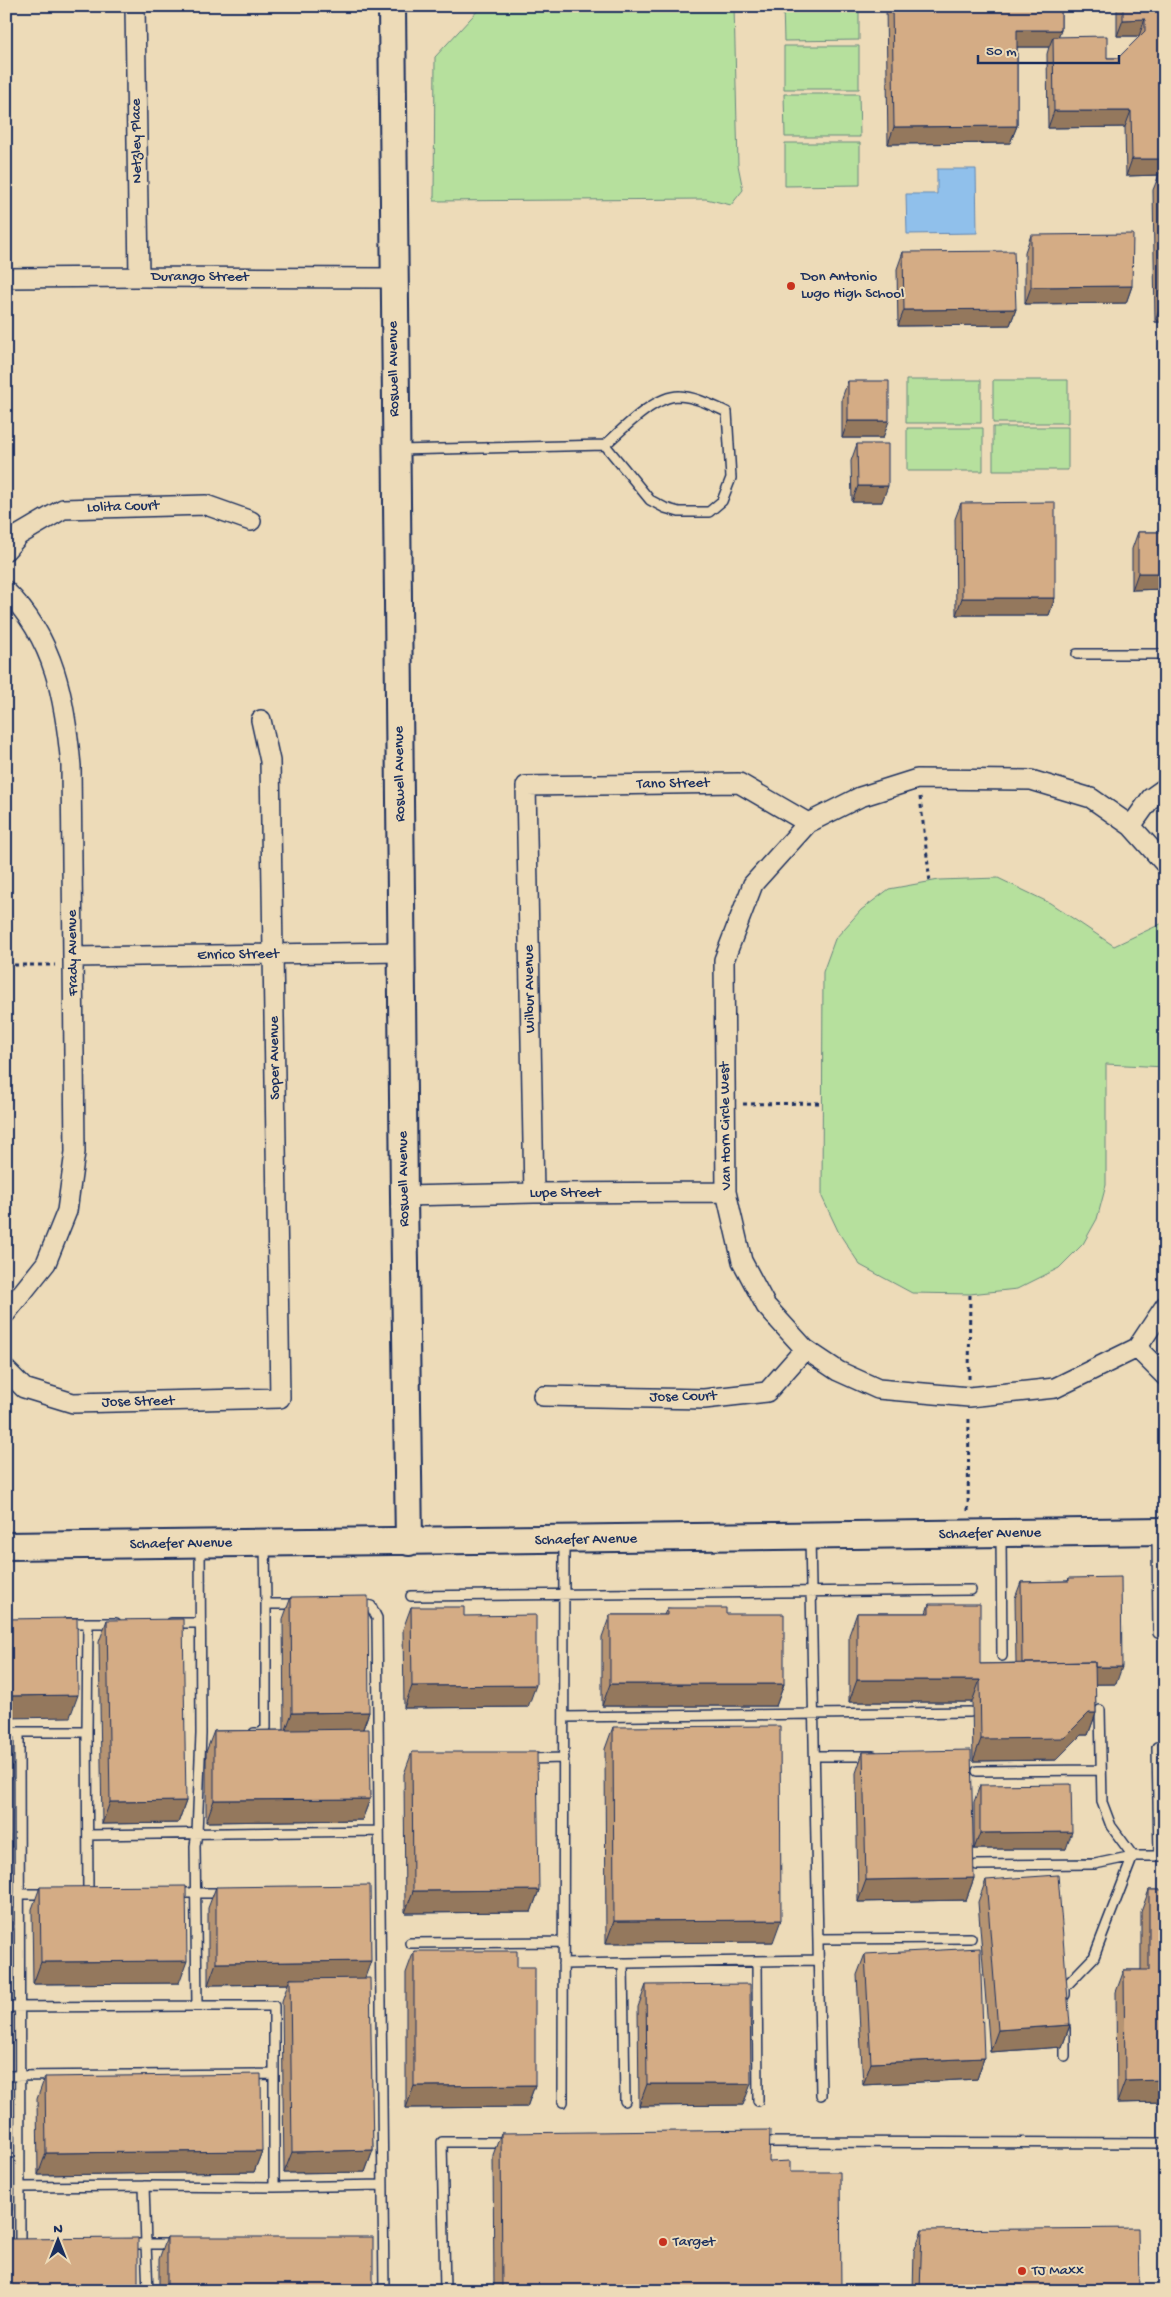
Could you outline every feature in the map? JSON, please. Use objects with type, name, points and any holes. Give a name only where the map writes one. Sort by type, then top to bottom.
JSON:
[{"type":"street","name":"Netzley Place","points":[[135,6],[139,277]]},
{"type":"street","name":"Roswell Avenue","points":[[392,6],[393,278],[409,1542]]},
{"type":"street","name":"Durango Street","points":[[6,278],[393,278]]},
{"type":"street","name":"Lolita Court","points":[[6,550],[19,535],[63,509],[206,505],[251,521]]},
{"type":"street","name":"Frady Avenue","points":[[6,591],[24,609],[50,655],[66,712],[71,766],[75,1152],[67,1211],[46,1263],[6,1312]]},
{"type":"street","name":"Soper Avenue","points":[[261,720],[270,762],[280,1398]]},
{"type":"street","points":[[808,823],[860,796],[917,779],[1031,780],[1090,798],[1131,826],[1165,864]]},
{"type":"street","name":"Tano Street","points":[[526,786],[739,783],[808,823]]},
{"type":"street","name":"Wilbur Avenue","points":[[526,786],[534,1193]]},
{"type":"street","points":[[1131,826],[1151,798],[1165,788]]},
{"type":"street","name":"Van Horn Circle West","points":[[808,823],[753,884],[724,960],[726,1192],[742,1261],[766,1306],[805,1349],[838,1371],[878,1389],[969,1397],[1055,1388],[1138,1348]]},
{"type":"street","name":"Enrico Street","points":[[73,961],[273,954],[402,952]]},
{"type":"street","name":"Lupe Street","points":[[404,1196],[726,1192]]},
{"type":"street","points":[[1165,1306],[1138,1348],[1165,1376]]},
{"type":"street","name":"Jose Court","points":[[543,1396],[704,1399],[767,1392],[805,1349]]},
{"type":"street","name":"Jose Street","points":[[6,1370],[24,1388],[73,1403],[280,1398]]},
{"type":"street","name":"Schaefer Avenue","points":[[6,1546],[1161,1531]]},
{"type":"lane","points":[[395,450],[605,445],[649,407],[677,396],[700,400],[727,412],[731,478],[722,501],[709,512],[679,512],[665,508],[650,500],[605,445]]},
{"type":"lane","points":[[1077,654],[1165,654]]},
{"type":"lane","points":[[1158,1633],[1161,1531]]},
{"type":"lane","points":[[1001,1534],[1002,1656]]},
{"type":"lane","points":[[810,1536],[821,2095]]},
{"type":"lane","points":[[562,2102],[564,1540]]},
{"type":"lane","points":[[197,2006],[195,1846],[201,1734],[200,1544]]},
{"type":"lane","points":[[241,1733],[261,1733],[266,1728],[265,1544]]},
{"type":"lane","points":[[411,1596],[970,1590]]},
{"type":"lane","points":[[266,1604],[313,1604]]},
{"type":"lane","points":[[351,1604],[371,1606],[377,1618],[379,1831],[374,1892],[383,2185],[384,2291]]},
{"type":"lane","points":[[60,1623],[125,1623]]},
{"type":"lane","points":[[78,1894],[93,1893],[88,1834],[88,1623]]},
{"type":"lane","points":[[163,1623],[199,1623]]},
{"type":"lane","points":[[1100,1710],[1101,1796],[1111,1826],[1133,1856]]},
{"type":"lane","points":[[564,1717],[970,1712]]},
{"type":"lane","points":[[19,1732],[20,1894],[18,2008],[20,2187],[16,2245],[30,2245]]},
{"type":"lane","points":[[6,1733],[87,1732]]},
{"type":"lane","points":[[201,1734],[211,1734]]},
{"type":"lane","points":[[977,1865],[1096,1864],[1133,1856],[1162,1856],[1157,1748]]},
{"type":"lane","points":[[815,1756],[883,1756]]},
{"type":"lane","points":[[514,1758],[564,1758]]},
{"type":"lane","points":[[977,1771],[1101,1770]]},
{"type":"lane","points":[[88,1834],[379,1831]]},
{"type":"lane","points":[[1065,2007],[1065,1987],[1094,1957],[1133,1856]]},
{"type":"lane","points":[[166,1893],[234,1893]]},
{"type":"lane","points":[[20,1894],[59,1894]]},
{"type":"lane","points":[[819,1940],[971,1938]]},
{"type":"lane","points":[[410,1943],[563,1942]]},
{"type":"lane","points":[[563,1964],[819,1960]]},
{"type":"lane","points":[[757,1961],[758,2101]]},
{"type":"lane","points":[[623,1963],[625,2101]]},
{"type":"lane","points":[[6,2008],[274,2006],[274,2187]]},
{"type":"lane","points":[[1065,2017],[1065,2056]]},
{"type":"lane","points":[[6,2076],[274,2074]]},
{"type":"lane","points":[[444,2291],[442,2142],[522,2142]]},
{"type":"lane","points":[[749,2142],[1165,2142]]},
{"type":"lane","points":[[20,2187],[383,2185]]},
{"type":"lane","points":[[144,2186],[148,2291]]},
{"type":"lane","points":[[374,2243],[384,2243]]},
{"type":"lane","points":[[117,2244],[186,2244]]},
{"type":"path","points":[[917,779],[930,882]]},
{"type":"path","points":[[6,965],[73,961]]},
{"type":"path","points":[[725,1104],[822,1103]]},
{"type":"green space","points":[[482,6],[734,6],[738,165],[743,190],[731,205],[706,199],[434,201],[435,57]]},
{"type":"green space","points":[[783,6],[859,6],[859,40],[784,41]]},
{"type":"green space","points":[[784,46],[859,46],[859,89],[784,89]]},
{"type":"green space","points":[[784,94],[859,94],[860,137],[785,137]]},
{"type":"green space","points":[[785,143],[860,143],[860,185],[785,186]]},
{"type":"green space","points":[[906,380],[981,380],[981,423],[906,423]]},
{"type":"green space","points":[[993,380],[1068,380],[1068,423],[993,423]]},
{"type":"green space","points":[[993,427],[1068,427],[1068,470],[993,470]]},
{"type":"green space","points":[[907,428],[983,428],[983,471],[907,471]]},
{"type":"green space","points":[[998,878],[1050,903],[1114,946],[1165,922],[1165,1067],[1106,1064],[1106,1185],[1097,1219],[1083,1244],[1059,1268],[1017,1289],[970,1294],[912,1293],[860,1265],[839,1233],[822,1197],[823,972],[835,939],[861,910],[889,889],[939,880]]},
{"type":"water","points":[[937,169],[976,169],[977,233],[907,234],[906,194],[937,194]]},
{"type":"building","points":[[892,6],[1061,6],[1061,30],[1017,30],[1017,126],[894,127]]},
{"type":"building","points":[[1123,6],[1165,6],[1165,159],[1132,159],[1131,111],[1054,111],[1053,37],[1107,36],[1107,58],[1118,58],[1145,31],[1145,19],[1123,20]]},
{"type":"building","points":[[1159,173],[1165,173],[1165,305],[1161,305]]},
{"type":"building","points":[[1133,234],[1132,286],[1031,287],[1031,235]]},
{"type":"building","points":[[1014,251],[1016,309],[904,310],[903,252]]},
{"type":"building","points":[[848,381],[889,381],[889,421],[848,421]]},
{"type":"building","points":[[857,444],[888,444],[888,486],[858,486]]},
{"type":"building","points":[[1055,502],[1055,598],[962,598],[961,503]]},
{"type":"building","points":[[1138,532],[1165,532],[1165,573],[1138,573]]},
{"type":"building","points":[[1121,1577],[1122,1667],[1095,1667],[1095,1662],[1022,1663],[1021,1582],[1069,1581],[1069,1578]]},
{"type":"building","points":[[368,1596],[369,1712],[292,1713],[291,1597]]},
{"type":"building","points":[[929,1604],[980,1604],[980,1664],[1095,1662],[1096,1713],[1089,1713],[1064,1738],[981,1739],[980,1680],[857,1680],[857,1613],[929,1613]]},
{"type":"building","points":[[411,1607],[464,1607],[464,1616],[536,1615],[536,1685],[412,1686]]},
{"type":"building","points":[[667,1608],[726,1608],[726,1614],[784,1614],[784,1684],[610,1684],[610,1615],[667,1615]]},
{"type":"building","points":[[77,1618],[78,1695],[6,1696],[6,1619]]},
{"type":"building","points":[[183,1619],[186,1801],[110,1802],[107,1620]]},
{"type":"building","points":[[6,1726],[10,1726],[11,1964],[6,1964]]},
{"type":"building","points":[[780,1726],[781,1920],[614,1921],[613,1727]]},
{"type":"building","points":[[369,1729],[370,1799],[214,1800],[214,1731]]},
{"type":"building","points":[[971,1750],[974,1878],[866,1880],[863,1752]]},
{"type":"building","points":[[412,1752],[537,1752],[539,1890],[413,1891]]},
{"type":"building","points":[[1071,1784],[1072,1832],[980,1833],[980,1785]]},
{"type":"building","points":[[1058,1875],[1070,2025],[998,2030],[986,1880]]},
{"type":"building","points":[[370,1885],[371,1961],[216,1963],[216,1887]]},
{"type":"building","points":[[186,1886],[187,1961],[41,1962],[40,1887]]},
{"type":"building","points":[[1149,1890],[1165,1890],[1165,2080],[1125,2081],[1124,1970],[1149,1970]]},
{"type":"building","points":[[980,1948],[984,2058],[871,2063],[865,1954]]},
{"type":"building","points":[[414,1951],[517,1951],[517,1967],[535,1967],[535,2085],[414,2086]]},
{"type":"building","points":[[370,1978],[373,2150],[292,2152],[290,1979]]},
{"type":"building","points":[[750,1984],[751,2084],[647,2084],[646,1985]]},
{"type":"building","points":[[6,2072],[10,2072],[12,2210],[6,2210]]},
{"type":"building","points":[[261,2074],[262,2151],[46,2153],[45,2077]]},
{"type":"building","name":"Target","points":[[770,2130],[769,2162],[790,2161],[790,2172],[840,2172],[841,2291],[502,2291],[501,2133]]},
{"type":"building","name":"TJ Maxx","points":[[1138,2228],[1139,2291],[920,2291],[922,2230]]},
{"type":"building","points":[[167,2237],[373,2237],[373,2291],[167,2291]]},
{"type":"building","points":[[138,2238],[138,2291],[6,2291],[6,2239]]},
{"type":"building","points":[[1139,2289],[1165,2289],[1165,2291],[1139,2291]]},
{"type":"place","name":"Don Antonio Lugo High School","points":[[791,286]]},
{"type":"place","name":"Target","points":[[663,2242]]},
{"type":"place","name":"TJ Maxx","points":[[1022,2271]]}]
